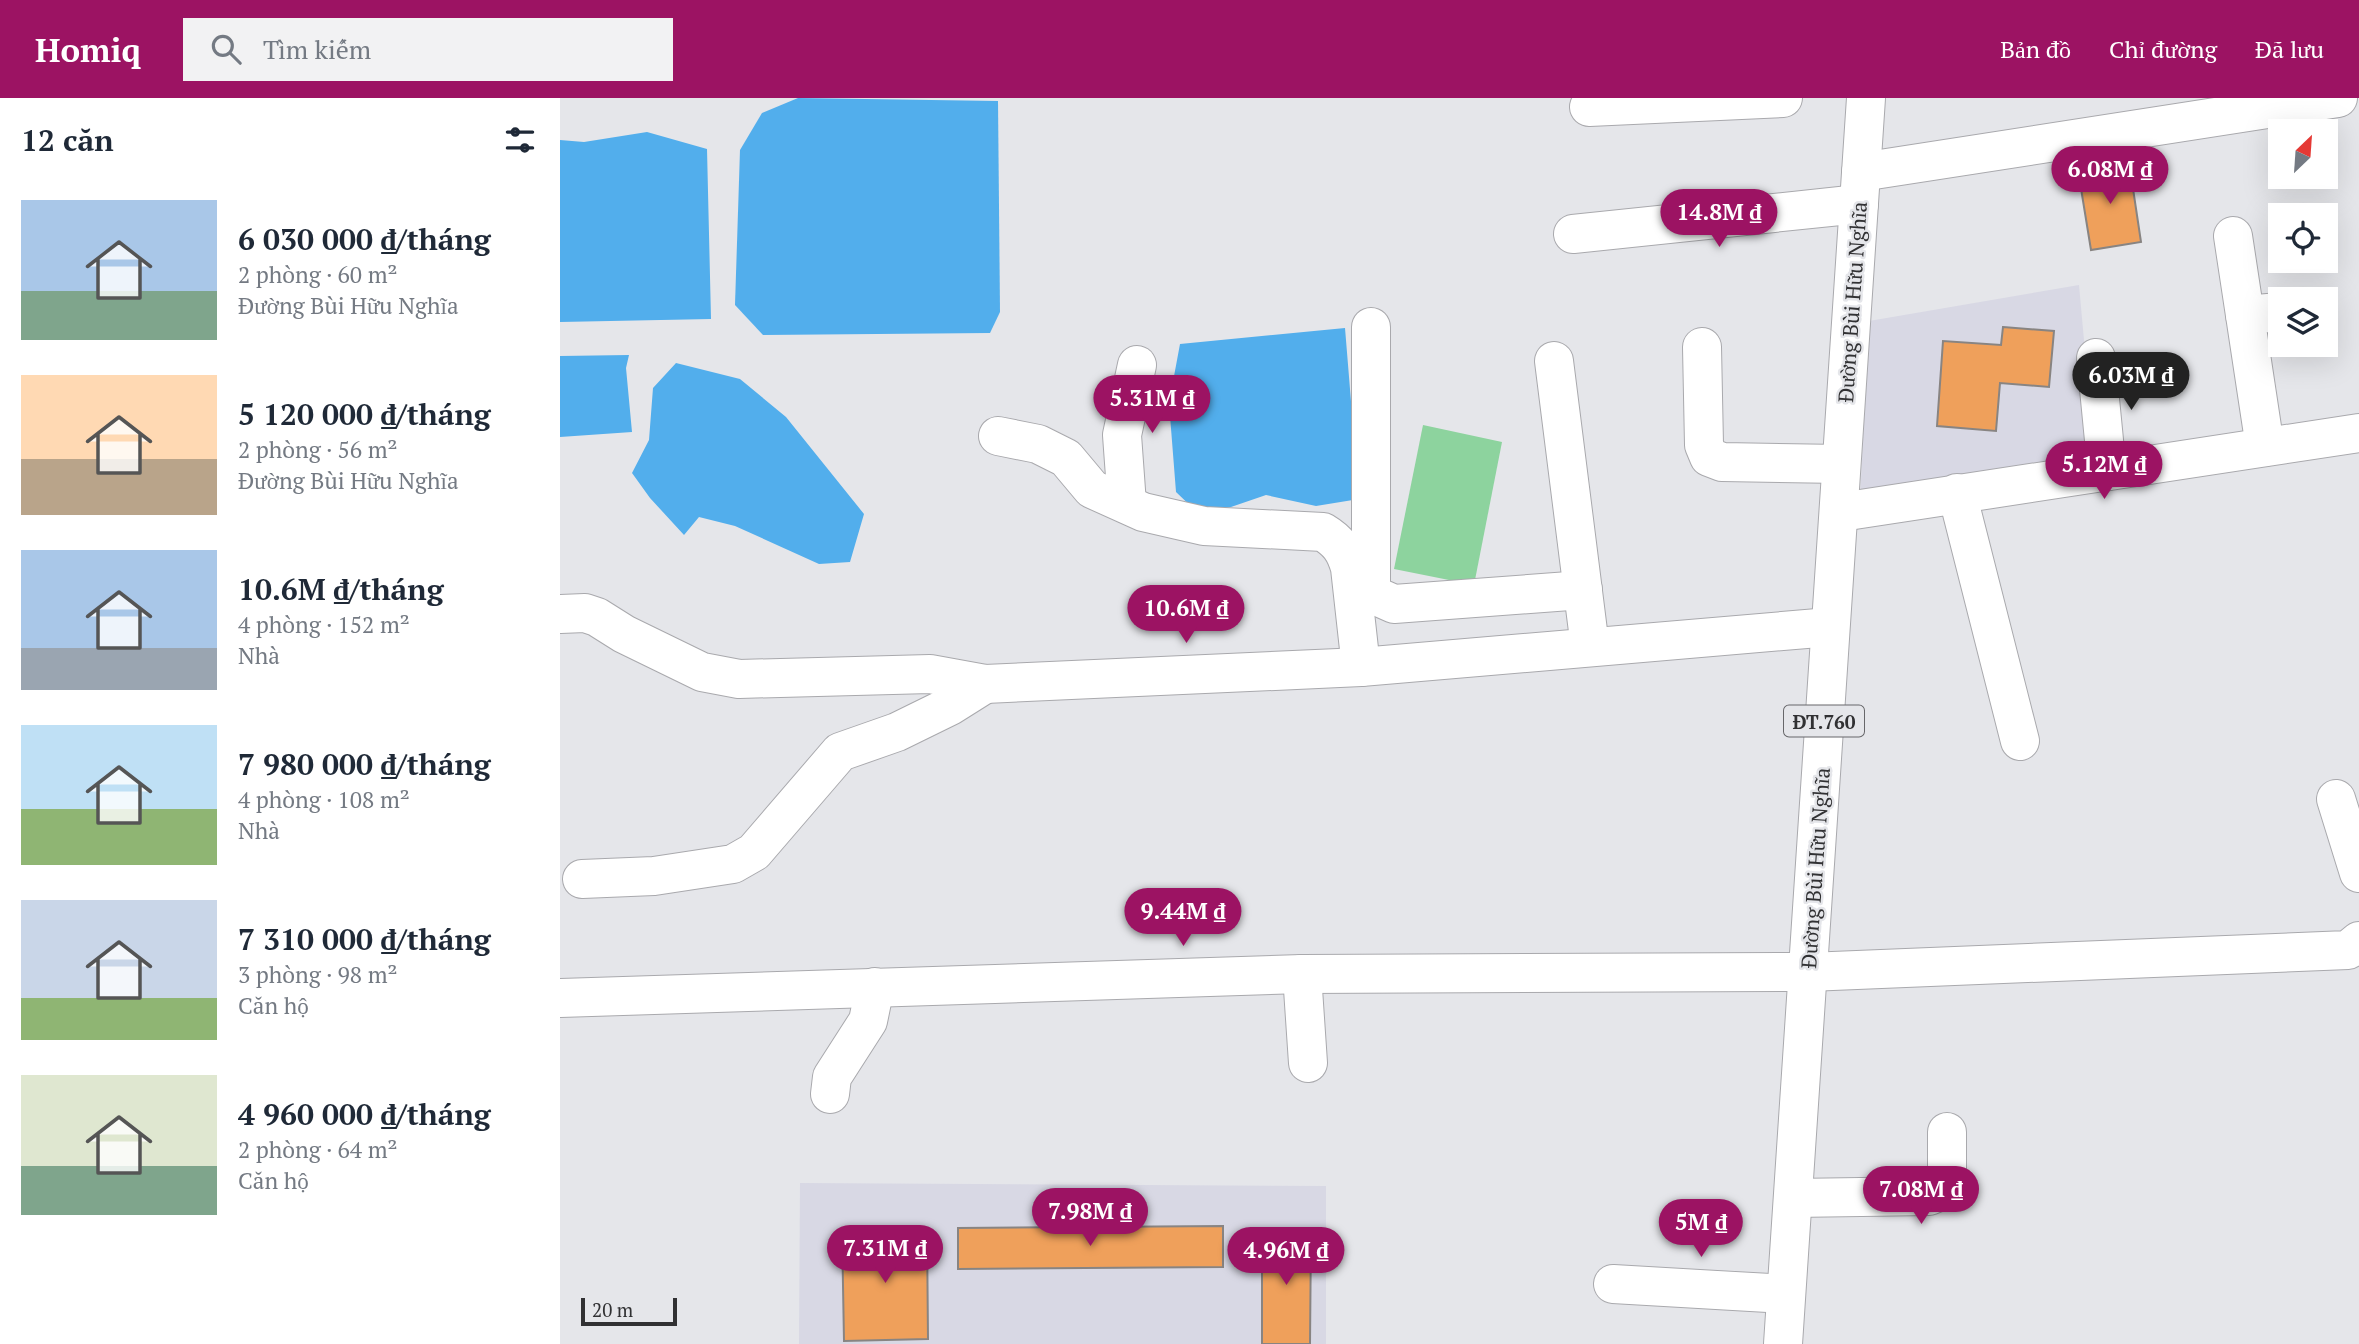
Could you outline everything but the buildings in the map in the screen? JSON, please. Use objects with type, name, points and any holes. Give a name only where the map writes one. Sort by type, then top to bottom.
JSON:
[{"type":"street","points":[[1589,107],[1783,98]]},
{"type":"street","name":"Đường Bùi Hữu Nghĩa","points":[[1783,1344],[1830,627],[1841,512],[1841,464],[1866,98]]},
{"type":"street","points":[[1573,234],[1860,188],[2338,98]]},
{"type":"street","points":[[2233,236],[2263,313],[2265,447]]},
{"type":"street","points":[[1371,327],[1371,588],[1376,596],[1394,604],[1583,590]]},
{"type":"street","points":[[1702,347],[1704,445],[1709,457],[1722,461],[1841,464]]},
{"type":"street","points":[[2096,358],[2107,471]]},
{"type":"street","points":[[1554,361],[1590,647]]},
{"type":"street","points":[[1127,504],[1122,435],[1137,365]]},
{"type":"street","points":[[1841,512],[2359,433]]},
{"type":"street","points":[[998,436],[1038,444],[1066,458],[1092,489],[1143,512],[1204,526],[1323,532],[1336,540],[1346,553],[1350,568],[1362,667]]},
{"type":"street","points":[[1957,493],[2020,741]]},
{"type":"street","points":[[560,614],[585,613],[597,617],[624,634],[702,672],[739,678],[930,674],[985,684],[1362,667],[1830,627]]},
{"type":"street","points":[[582,879],[654,876],[733,864],[754,852],[841,752],[897,732],[950,706],[985,684]]},
{"type":"street","points":[[2336,799],[2359,873]]},
{"type":"street","points":[[560,998],[1302,974],[1808,972],[2348,950],[2359,942]]},
{"type":"street","points":[[1302,974],[1308,1063]]},
{"type":"street","points":[[830,1094],[832,1077],[868,1021],[875,987]]},
{"type":"street","points":[[1793,1198],[1929,1196],[1941,1191],[1947,1178],[1947,1132]]},
{"type":"street","points":[[1613,1284],[1786,1294]]},
{"type":"shaded area","points":[[2079,285],[2095,462],[1860,498],[1869,321]]},
{"type":"shaded area","points":[[800,1183],[1326,1186],[1326,1344],[799,1344]]},
{"type":"green space","points":[[1423,425],[1502,442],[1474,585],[1394,569]]},
{"type":"water","points":[[798,98],[998,101],[1000,312],[990,333],[763,335],[735,305],[740,150],[762,113]]},
{"type":"water","points":[[647,132],[707,149],[711,319],[560,322],[560,140],[584,142]]},
{"type":"water","points":[[1345,328],[1359,499],[1316,506],[1266,495],[1231,507],[1198,513],[1176,492],[1169,403],[1180,344]]},
{"type":"water","points":[[629,355],[626,368],[632,432],[560,437],[560,356]]},
{"type":"water","points":[[676,363],[740,379],[786,417],[864,514],[850,562],[819,564],[735,526],[699,517],[684,535],[650,498],[632,473],[649,440],[653,388]]}]
